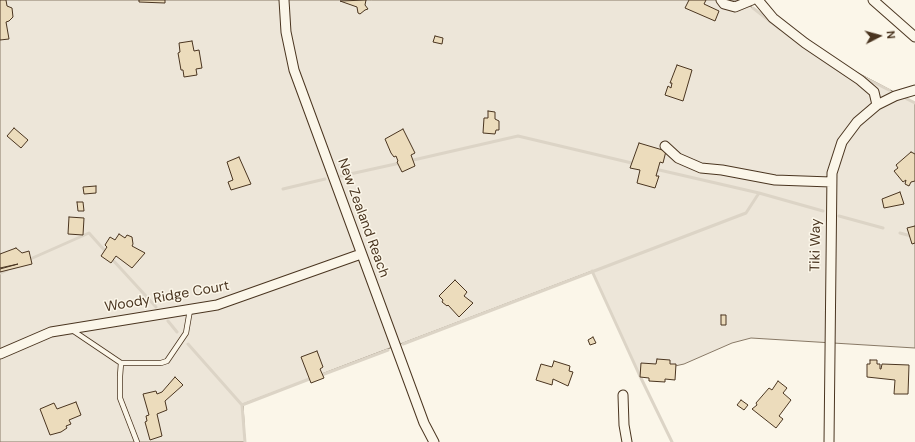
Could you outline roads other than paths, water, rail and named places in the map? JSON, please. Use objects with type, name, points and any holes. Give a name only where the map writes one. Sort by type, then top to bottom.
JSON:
[{"type":"street","name":"New Zealand Reach","points":[[284,0],[286,32],[294,70],[424,423],[434,442]]},
{"type":"street","points":[[722,0],[724,4],[735,7],[752,0]]},
{"type":"street","points":[[758,0],[773,18],[860,80],[874,92],[877,105]]},
{"type":"street","points":[[873,0],[915,37]]},
{"type":"street","name":"Tiki Way","points":[[829,442],[831,182],[836,157],[842,142],[857,122],[877,105],[902,93],[915,90]]},
{"type":"street","points":[[665,146],[678,158],[700,168],[722,170],[775,180],[831,182]]},
{"type":"street","name":"Woody Ridge Court","points":[[0,354],[51,332],[231,302],[361,254]]},
{"type":"street","points":[[623,395],[624,425],[627,442]]},
{"type":"lane","points":[[71,329],[121,362],[161,363],[167,361],[186,333],[190,310]]},
{"type":"lane","points":[[121,362],[120,398],[137,442]]},
{"type":"waterway","points":[[753,8],[780,29]]},
{"type":"waterway","points":[[861,76],[889,90]]},
{"type":"waterway","points":[[907,99],[915,103]]},
{"type":"waterway","points":[[409,161],[518,136],[636,164]]},
{"type":"waterway","points":[[341,176],[400,163]]},
{"type":"waterway","points":[[655,169],[759,193],[823,211]]},
{"type":"waterway","points":[[283,189],[325,179]]},
{"type":"waterway","points":[[403,344],[746,213],[759,193]]},
{"type":"waterway","points":[[839,216],[883,228]]},
{"type":"waterway","points":[[28,260],[89,233],[106,252]]},
{"type":"waterway","points":[[900,233],[915,237]]},
{"type":"waterway","points":[[111,258],[156,307]]},
{"type":"waterway","points":[[0,273],[7,270]]},
{"type":"waterway","points":[[592,271],[672,442]]},
{"type":"waterway","points":[[168,321],[177,332]]},
{"type":"waterway","points":[[188,344],[242,405],[245,442]]},
{"type":"waterway","points":[[319,376],[388,350]]},
{"type":"waterway","points":[[242,405],[312,378]]}]
